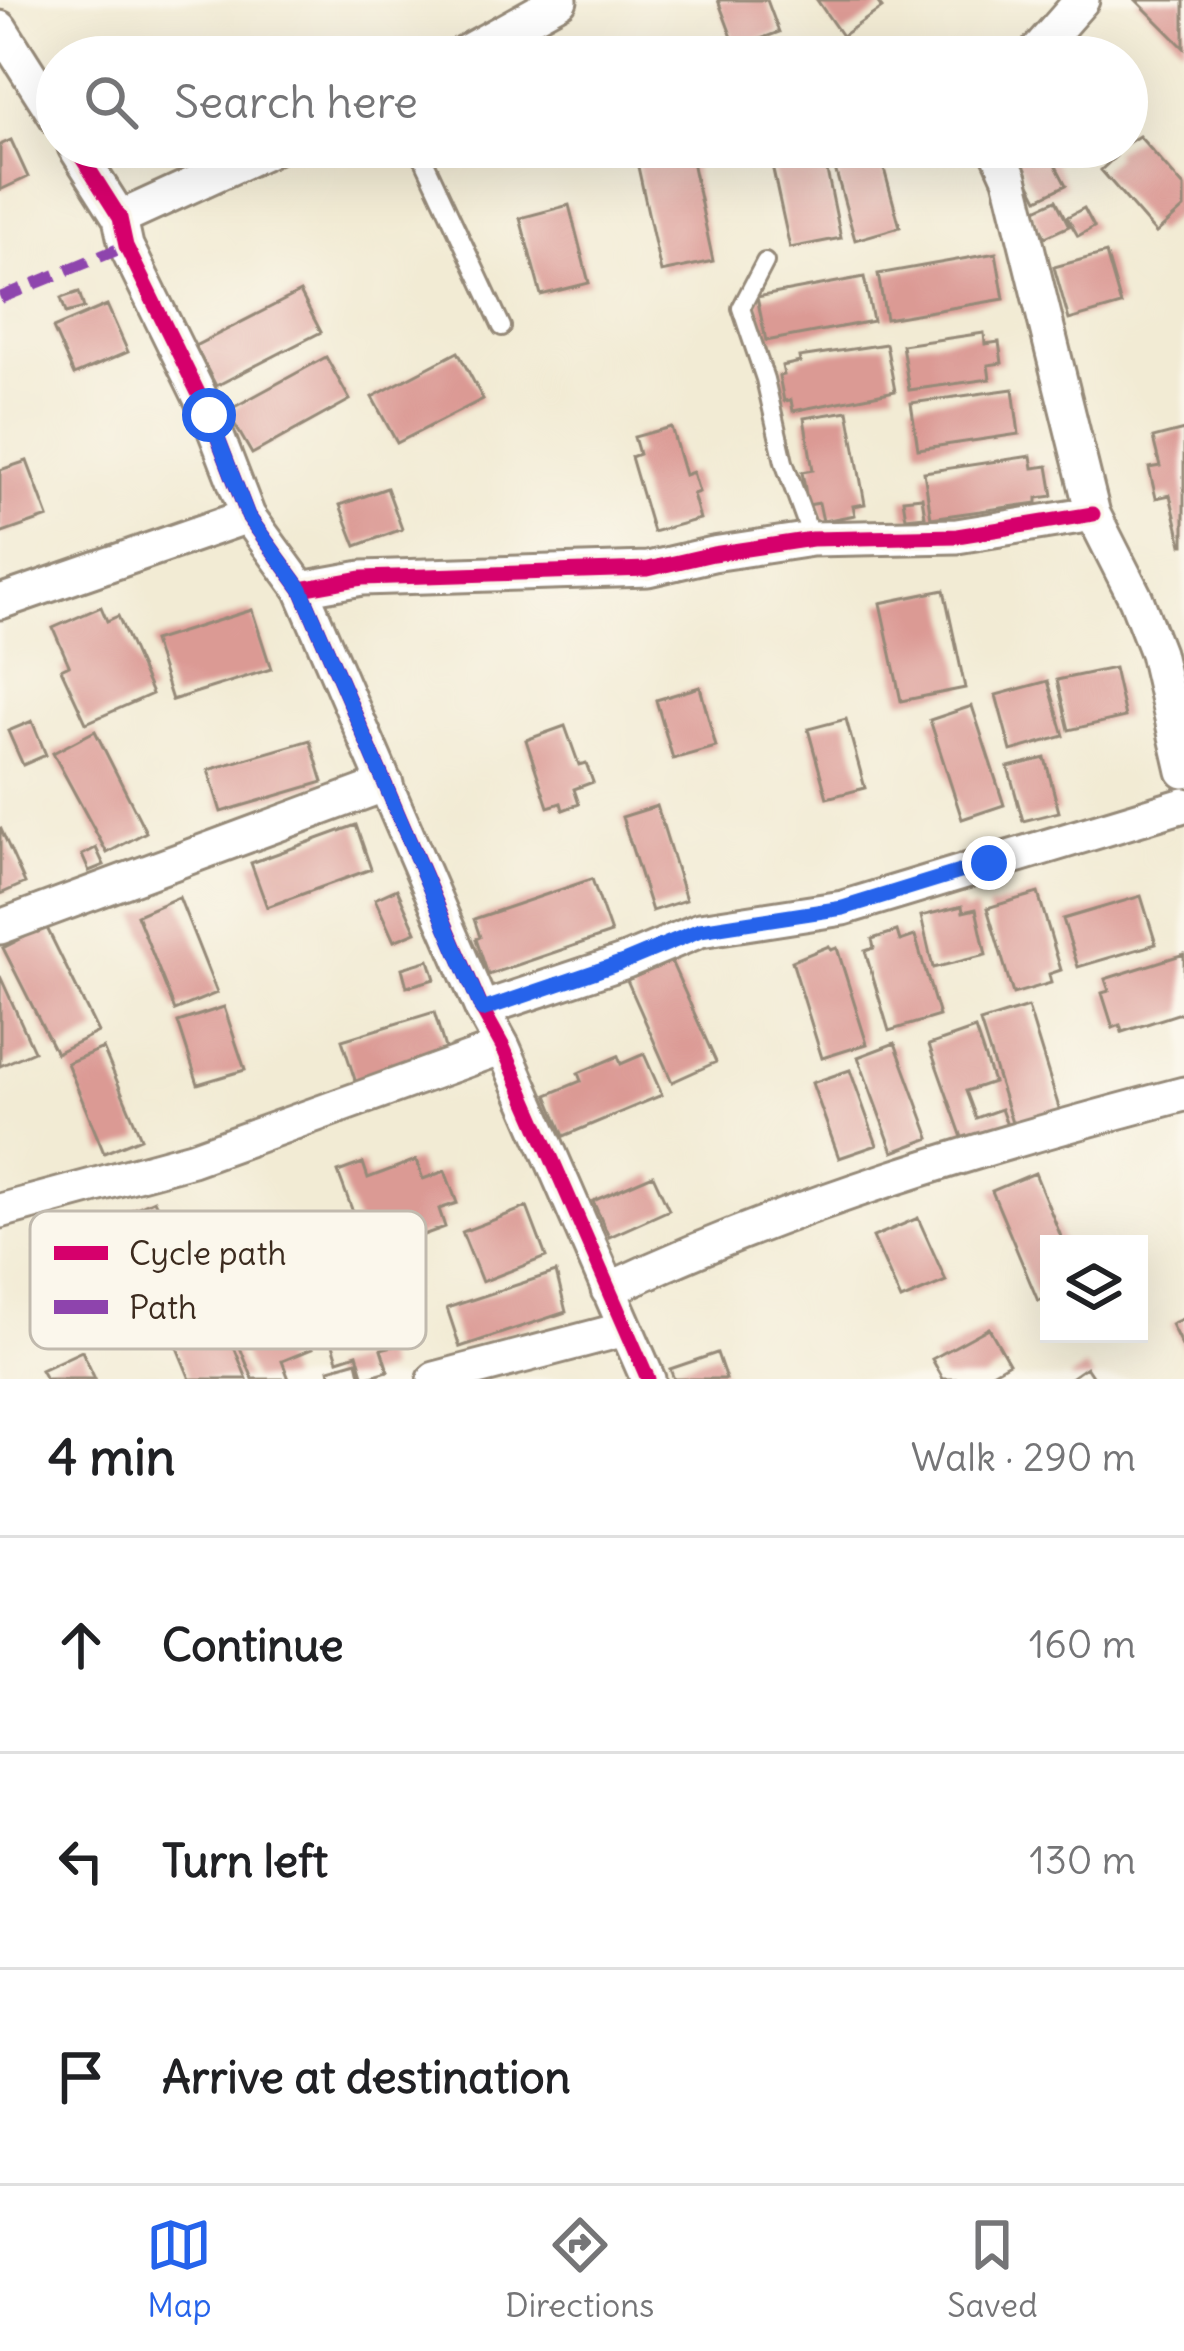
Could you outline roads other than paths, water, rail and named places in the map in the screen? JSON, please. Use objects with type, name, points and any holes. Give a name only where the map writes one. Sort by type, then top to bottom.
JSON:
[{"type":"street","points":[[495,36],[560,0]]},
{"type":"street","points":[[1050,36],[1082,0]]},
{"type":"street","points":[[0,28],[36,85]]},
{"type":"street","points":[[88,168],[120,218],[126,246],[209,415],[248,516],[301,589],[648,1379]]},
{"type":"street","points":[[120,218],[229,168]]},
{"type":"street","points":[[1004,168],[1093,514],[1136,598],[1157,653],[1184,771]]},
{"type":"street","points":[[301,589],[362,578],[648,569],[812,539],[957,536],[1093,514]]},
{"type":"street","points":[[0,602],[248,516]]},
{"type":"street","points":[[0,927],[386,784]]},
{"type":"street","points":[[482,1010],[626,961],[700,930],[843,908],[1184,805]]},
{"type":"street","points":[[0,1211],[192,1159],[502,1047]]},
{"type":"street","points":[[608,1290],[677,1257],[823,1202],[1052,1129],[1184,1094]]},
{"type":"street","points":[[435,1379],[625,1329]]},
{"type":"lane","points":[[428,168],[502,327]]},
{"type":"lane","points":[[765,262],[741,308],[765,379],[784,462],[812,539]]}]
